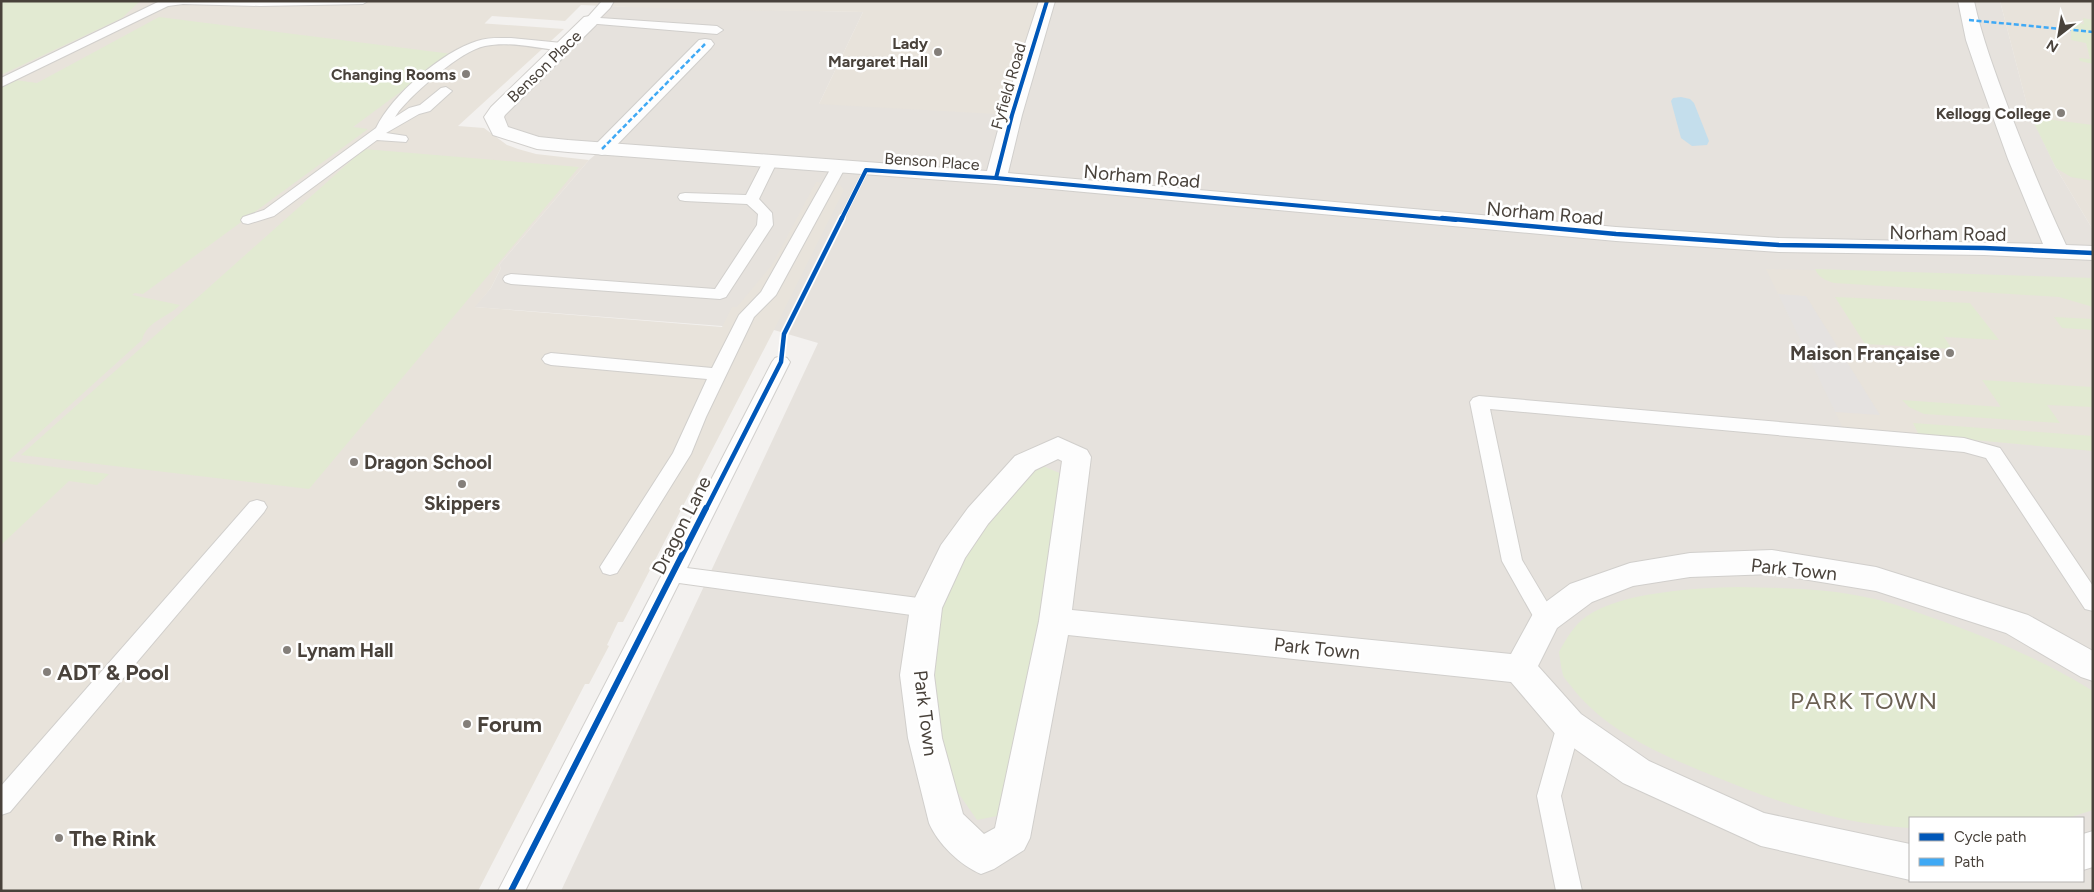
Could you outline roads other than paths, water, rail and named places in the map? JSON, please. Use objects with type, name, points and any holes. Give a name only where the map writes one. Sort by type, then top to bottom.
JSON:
[{"type":"street","name":"Fyfield Road","points":[[996,178],[1012,115],[1047,1]]},
{"type":"street","points":[[1966,1],[1969,20],[1980,56],[2028,187],[2057,251]]},
{"type":"street","name":"Benson Place","points":[[590,21],[498,111],[494,117],[500,131],[537,143],[838,168],[996,178]]},
{"type":"street","name":"Benson Place","points":[[602,149],[711,37]]},
{"type":"street","name":"Norham Road","points":[[996,178],[1616,234],[1780,245],[2093,253]]},
{"type":"street","name":"Park Town","points":[[1058,447],[1077,457],[1054,622],[1012,838],[981,856],[947,823],[925,738],[918,675],[926,608],[952,554],[978,516],[1025,463],[1058,447]]},
{"type":"street","name":"Park Town","points":[[1054,622],[1520,669],[1546,619],[1581,593],[1630,575],[1690,565],[1772,562],[1876,579],[2016,624],[2093,667]]},
{"type":"street","points":[[1520,669],[1569,725],[1636,772],[1761,829],[1909,862]]},
{"type":"lane","points":[[1,83],[165,3],[183,1],[363,1]]},
{"type":"lane","points":[[590,21],[606,6],[608,1]]},
{"type":"lane","name":"Benson Place","points":[[590,21],[711,37]]},
{"type":"lane","points":[[378,133],[402,98],[461,52],[476,44],[501,42],[562,47]]},
{"type":"lane","points":[[248,220],[270,213],[378,133],[414,111],[425,108],[446,91]]},
{"type":"lane","points":[[378,133],[401,139]]},
{"type":"lane","points":[[751,200],[770,162]]},
{"type":"lane","points":[[610,567],[682,454],[697,417],[747,315],[768,295],[838,168]]},
{"type":"lane","points":[[511,279],[720,294],[765,224],[765,212],[751,200],[685,197]]},
{"type":"lane","points":[[552,359],[718,374]]},
{"type":"lane","name":"Dragon Lane","points":[[510,891],[781,362]]},
{"type":"lane","points":[[1546,619],[1512,561],[1479,402],[1964,444],[1993,453],[2093,602]]},
{"type":"lane","points":[[1,804],[257,507]]},
{"type":"lane","points":[[673,574],[926,608]]},
{"type":"lane","points":[[1568,891],[1549,796],[1569,725]]},
{"type":"water","points":[[1673,98],[1690,99],[1694,103],[1709,141],[1707,145],[1692,146],[1681,138],[1671,101]]},
{"type":"place","name":"Lady Margaret Hall","points":[[938,52]]},
{"type":"place","name":"Changing Rooms","points":[[466,74]]},
{"type":"place","name":"Kellogg College","points":[[2061,113]]},
{"type":"place","name":"Maison Française","points":[[1950,353]]},
{"type":"place","name":"Dragon School","points":[[354,462]]},
{"type":"place","name":"Skippers","points":[[462,484]]},
{"type":"place","name":"Lynam Hall","points":[[287,650]]},
{"type":"place","name":"ADT & Pool","points":[[47,672]]},
{"type":"place","name":"Forum","points":[[467,724]]},
{"type":"place","name":"The Rink","points":[[59,838]]},
{"type":"district","name":"PARK TOWN","points":[[1864,701]]}]
